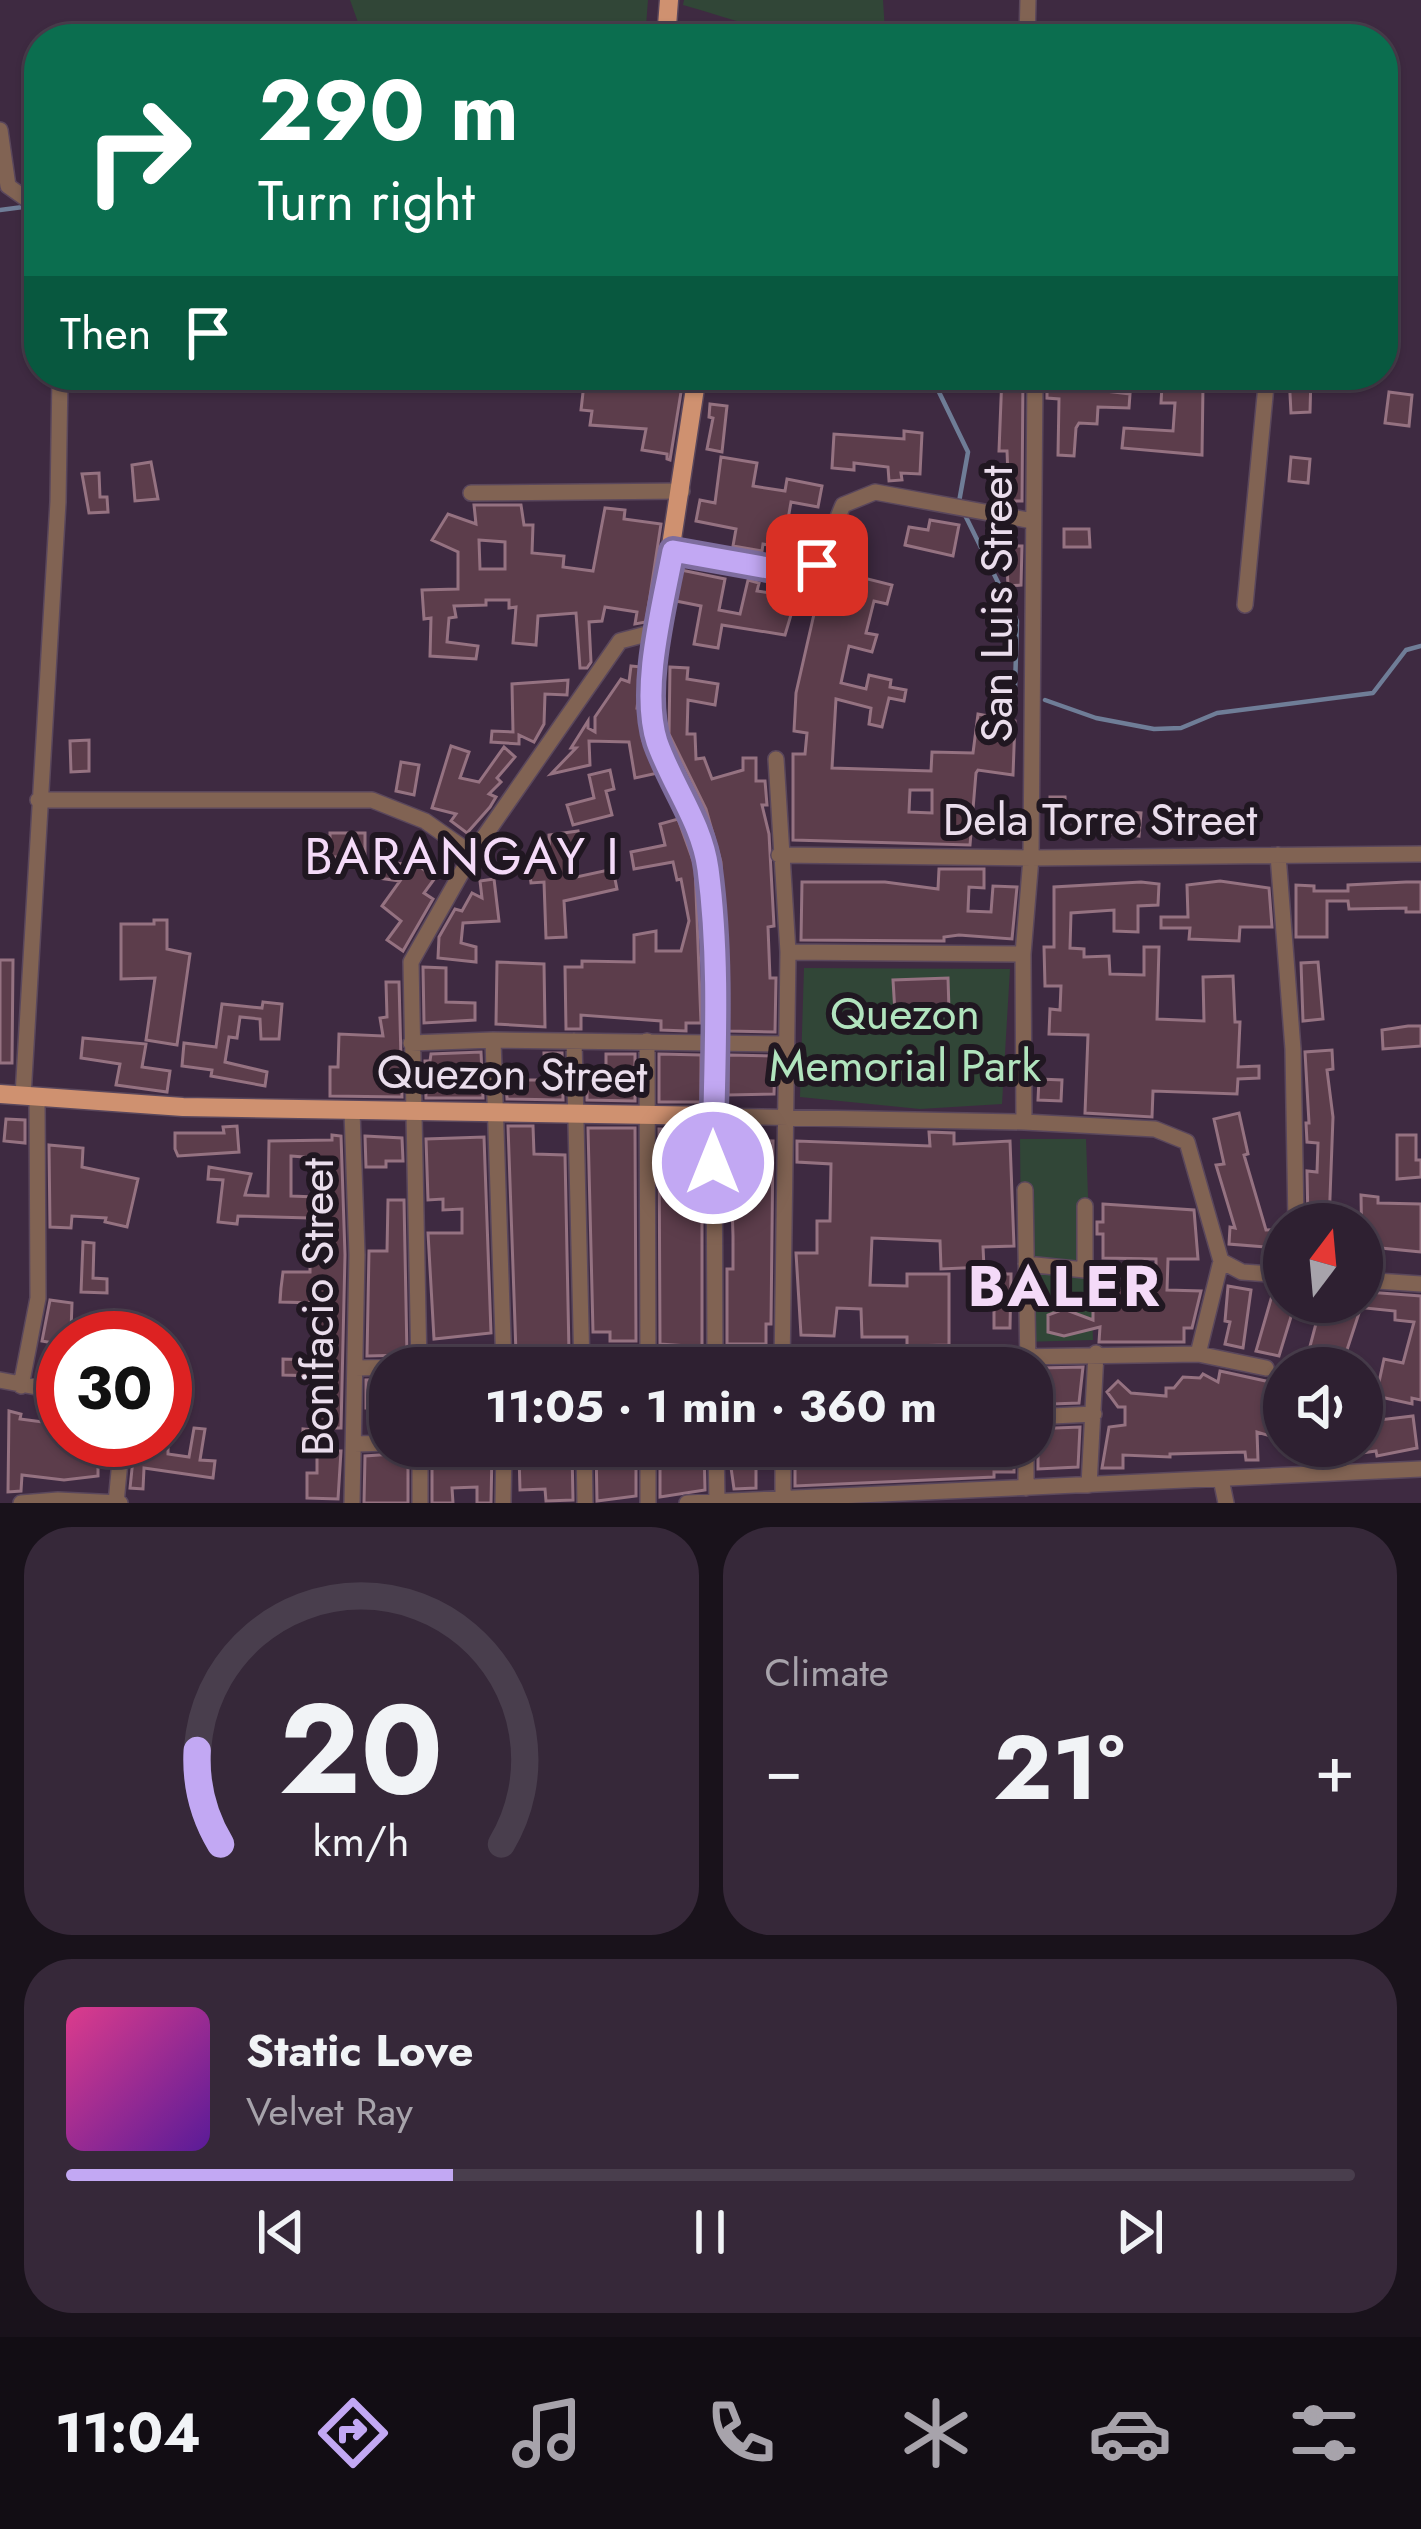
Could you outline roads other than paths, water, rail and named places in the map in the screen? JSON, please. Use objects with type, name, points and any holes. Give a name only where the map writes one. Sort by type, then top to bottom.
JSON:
[{"type":"main road","points":[[695,390],[654,676],[656,738],[686,798],[708,863],[716,981],[713,1116]]},
{"type":"main road","name":"Quezon Street","points":[[0,1094],[183,1107],[713,1116]]},
{"type":"street","points":[[0,130],[8,186],[24,197]]},
{"type":"street","points":[[21,1386],[38,1298],[30,1096],[38,800],[57,525],[60,390]]},
{"type":"street","name":"San Luis Street","points":[[1024,1122],[1034,390]]},
{"type":"street","points":[[1245,605],[1266,390]]},
{"type":"street","points":[[471,494],[682,490]]},
{"type":"street","points":[[673,551],[808,572],[817,565],[843,505],[875,492],[1033,521]]},
{"type":"street","points":[[419,1347],[411,962],[472,854],[620,641],[658,631]]},
{"type":"street","points":[[776,759],[788,952],[782,1347]]},
{"type":"street","points":[[38,800],[372,800],[424,821],[472,854]]},
{"type":"street","name":"Dela Torre Street","points":[[779,855],[1421,854]]},
{"type":"street","points":[[1278,855],[1293,1049],[1296,1203]]},
{"type":"street","points":[[788,952],[1023,954]]},
{"type":"street","points":[[493,1040],[503,1347]]},
{"type":"street","points":[[574,1040],[581,1347]]},
{"type":"street","points":[[647,1041],[648,1347]]},
{"type":"street","points":[[411,1043],[786,1044]]},
{"type":"street","name":"Bonifacio Street","points":[[352,1111],[357,1255],[352,1503]]},
{"type":"street","points":[[713,1116],[716,1347]]},
{"type":"street","name":"Quezon Street","points":[[713,1116],[1155,1129],[1187,1142],[1221,1261]]},
{"type":"street","points":[[1025,1190],[1028,1347]]},
{"type":"street","points":[[1026,1264],[1085,1270],[1084,1206]]},
{"type":"street","points":[[1198,1354],[1221,1261],[1242,1272],[1263,1274]]},
{"type":"street","points":[[1383,1281],[1421,1284]]},
{"type":"street","points":[[1089,1484],[1096,1353]]},
{"type":"street","points":[[1053,1358],[1096,1353],[1198,1354],[1263,1367]]},
{"type":"street","points":[[355,1368],[369,1368]]},
{"type":"street","points":[[0,1380],[36,1388]]},
{"type":"street","points":[[1053,1416],[1094,1414]]},
{"type":"street","points":[[355,1444],[369,1444]]},
{"type":"street","points":[[21,1503],[118,1503],[120,1467]]},
{"type":"street","points":[[420,1467],[420,1503]]},
{"type":"street","points":[[503,1503],[504,1467]]},
{"type":"street","points":[[584,1467],[585,1503]]},
{"type":"street","points":[[648,1467],[648,1503]]},
{"type":"street","points":[[716,1467],[717,1502]]},
{"type":"street","points":[[782,1467],[783,1498]]},
{"type":"street","points":[[1026,1467],[1026,1487]]},
{"type":"street","points":[[687,1503],[1421,1469]]},
{"type":"street","points":[[1221,1479],[1226,1503]]},
{"type":"waterway","points":[[0,210],[23,207]]},
{"type":"waterway","points":[[939,390],[968,452],[959,502]]},
{"type":"waterway","points":[[965,515],[1017,621],[1015,687]]},
{"type":"waterway","points":[[1045,700],[1096,718],[1154,729],[1181,728],[1217,713],[1373,693],[1406,650],[1421,646]]},
{"type":"district","name":"BARANGAY I","points":[[463,856]]},
{"type":"district","name":"BALER","points":[[1065,1286]]},
{"type":"park label","name":"Quezon Memorial Park","points":[[905,1039]]}]
